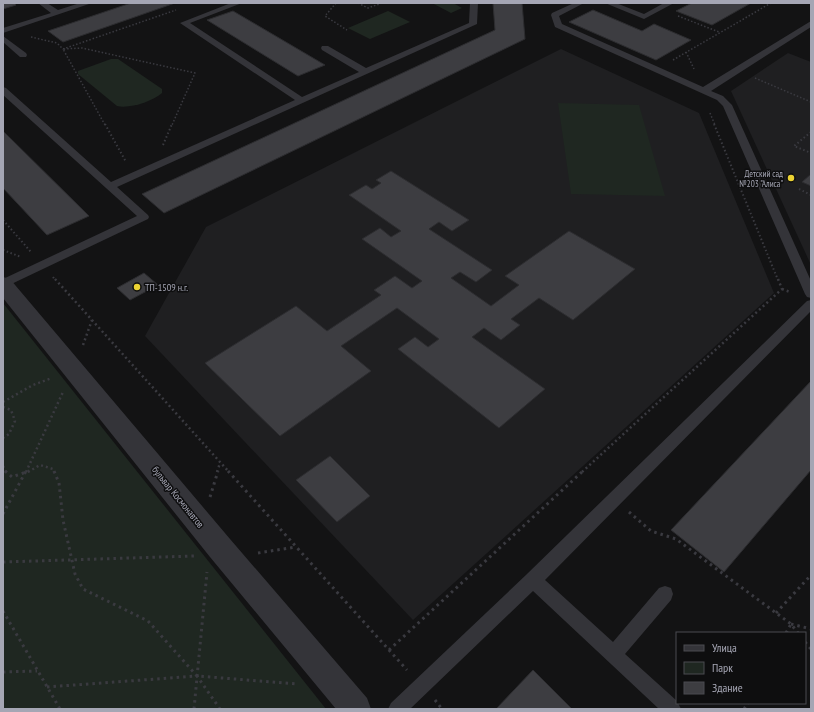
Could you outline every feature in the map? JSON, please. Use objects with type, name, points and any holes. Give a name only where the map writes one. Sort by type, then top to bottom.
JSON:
[{"type":"street","name":"бульвар Космонавтов","points":[[3,284],[220,548],[356,709]]},
{"type":"lane","points":[[42,3],[57,13]]},
{"type":"lane","points":[[23,55],[4,33],[88,3]]},
{"type":"lane","points":[[238,3],[184,23],[301,100]]},
{"type":"lane","points":[[110,186],[473,24],[474,3]]},
{"type":"lane","points":[[580,3],[555,15],[558,25],[720,98],[727,105],[811,294]]},
{"type":"lane","points":[[609,3],[644,17],[670,3]]},
{"type":"lane","points":[[704,91],[811,23]]},
{"type":"lane","points":[[325,48],[366,72]]},
{"type":"lane","points":[[3,90],[144,217],[3,284]]},
{"type":"lane","points":[[396,709],[532,580],[811,304]]},
{"type":"lane","points":[[532,580],[672,709]]},
{"type":"lane","points":[[613,655],[664,594]]},
{"type":"path","points":[[336,3],[325,16],[347,30]]},
{"type":"path","points":[[358,3],[368,8],[382,3]]},
{"type":"path","points":[[657,69],[771,3]]},
{"type":"path","points":[[63,49],[180,8]]},
{"type":"path","points":[[659,9],[720,33]]},
{"type":"path","points":[[4,33],[57,43],[63,49],[133,175]]},
{"type":"path","points":[[63,49],[82,48],[195,73],[153,166]]},
{"type":"path","points":[[389,650],[782,289],[715,126],[704,91],[686,52]]},
{"type":"path","points":[[736,70],[811,102]]},
{"type":"path","points":[[811,132],[794,146],[811,153]]},
{"type":"path","points":[[799,189],[811,195]]},
{"type":"path","points":[[3,220],[442,709]]},
{"type":"path","points":[[3,402],[33,385],[73,370]]},
{"type":"path","points":[[3,514],[25,474],[73,370]]},
{"type":"path","points":[[3,407],[11,410],[15,421],[9,434],[3,438]]},
{"type":"path","points":[[3,466],[5,472],[12,477],[25,474],[40,465],[53,469],[59,483],[63,520],[75,574],[83,589],[148,621],[196,676],[220,709]]},
{"type":"path","points":[[614,498],[651,531],[676,539],[791,624],[797,632]]},
{"type":"path","points":[[3,562],[200,556]]},
{"type":"path","points":[[194,709],[207,571]]},
{"type":"path","points":[[776,613],[811,574]]},
{"type":"path","points":[[3,610],[60,709]]},
{"type":"path","points":[[791,624],[811,629]]},
{"type":"path","points":[[787,632],[791,624]]},
{"type":"path","points":[[3,672],[37,671]]},
{"type":"path","points":[[47,687],[196,676],[337,686]]},
{"type":"shaded area","points":[[561,49],[699,113],[774,293],[413,620],[145,336],[206,227]]},
{"type":"shaded area","name":"Детский сад №203 \"Алиса\"","points":[[788,53],[811,62],[811,265],[731,91]]},
{"type":"green space","points":[[432,3],[453,3],[462,8],[451,13]]},
{"type":"green space","points":[[388,11],[410,22],[370,39],[348,28]]},
{"type":"green space","points":[[111,59],[118,59],[162,89],[162,93],[141,104],[122,107],[117,106],[78,74],[78,71]]},
{"type":"green space","points":[[558,103],[639,105],[665,196],[571,194]]},
{"type":"green space","points":[[3,303],[326,709],[3,709]]},
{"type":"building","points":[[3,3],[14,3],[16,5],[3,9]]},
{"type":"building","points":[[131,3],[175,3],[63,42],[48,31]]},
{"type":"building","points":[[493,3],[522,3],[525,39],[164,213],[142,194],[495,30]]},
{"type":"building","points":[[692,3],[751,3],[712,25],[676,11]]},
{"type":"building","points":[[593,10],[642,31],[654,24],[691,40],[656,60],[569,22]]},
{"type":"building","points":[[233,11],[325,65],[298,76],[207,20]]},
{"type":"building","points":[[3,131],[89,216],[47,235],[3,188]]},
{"type":"building","points":[[391,171],[469,220],[452,231],[439,222],[429,229],[492,270],[476,282],[460,272],[451,278],[491,306],[519,285],[505,276],[569,231],[635,269],[573,320],[539,298],[511,319],[520,325],[501,340],[484,328],[472,337],[545,389],[499,428],[398,349],[415,337],[428,347],[439,339],[397,308],[341,346],[371,371],[280,436],[205,363],[296,306],[327,331],[381,295],[374,290],[395,276],[412,288],[422,281],[362,239],[380,228],[391,237],[401,231],[349,195],[366,185],[372,189],[381,183],[376,180]]},
{"type":"building","points":[[811,174],[811,186],[802,182]]},
{"type":"building","name":"ТП-1509 н.г.","points":[[144,273],[158,285],[130,300],[117,288]]},
{"type":"building","points":[[811,381],[811,470],[724,572],[671,530]]},
{"type":"building","points":[[330,456],[370,496],[337,522],[296,480]]},
{"type":"building","points":[[533,670],[572,709],[496,709]]},
{"type":"place","name":"Детский сад №203 \"Алиса\"","points":[[791,178]]},
{"type":"place","name":"ТП-1509 н.г.","points":[[137,287]]}]
